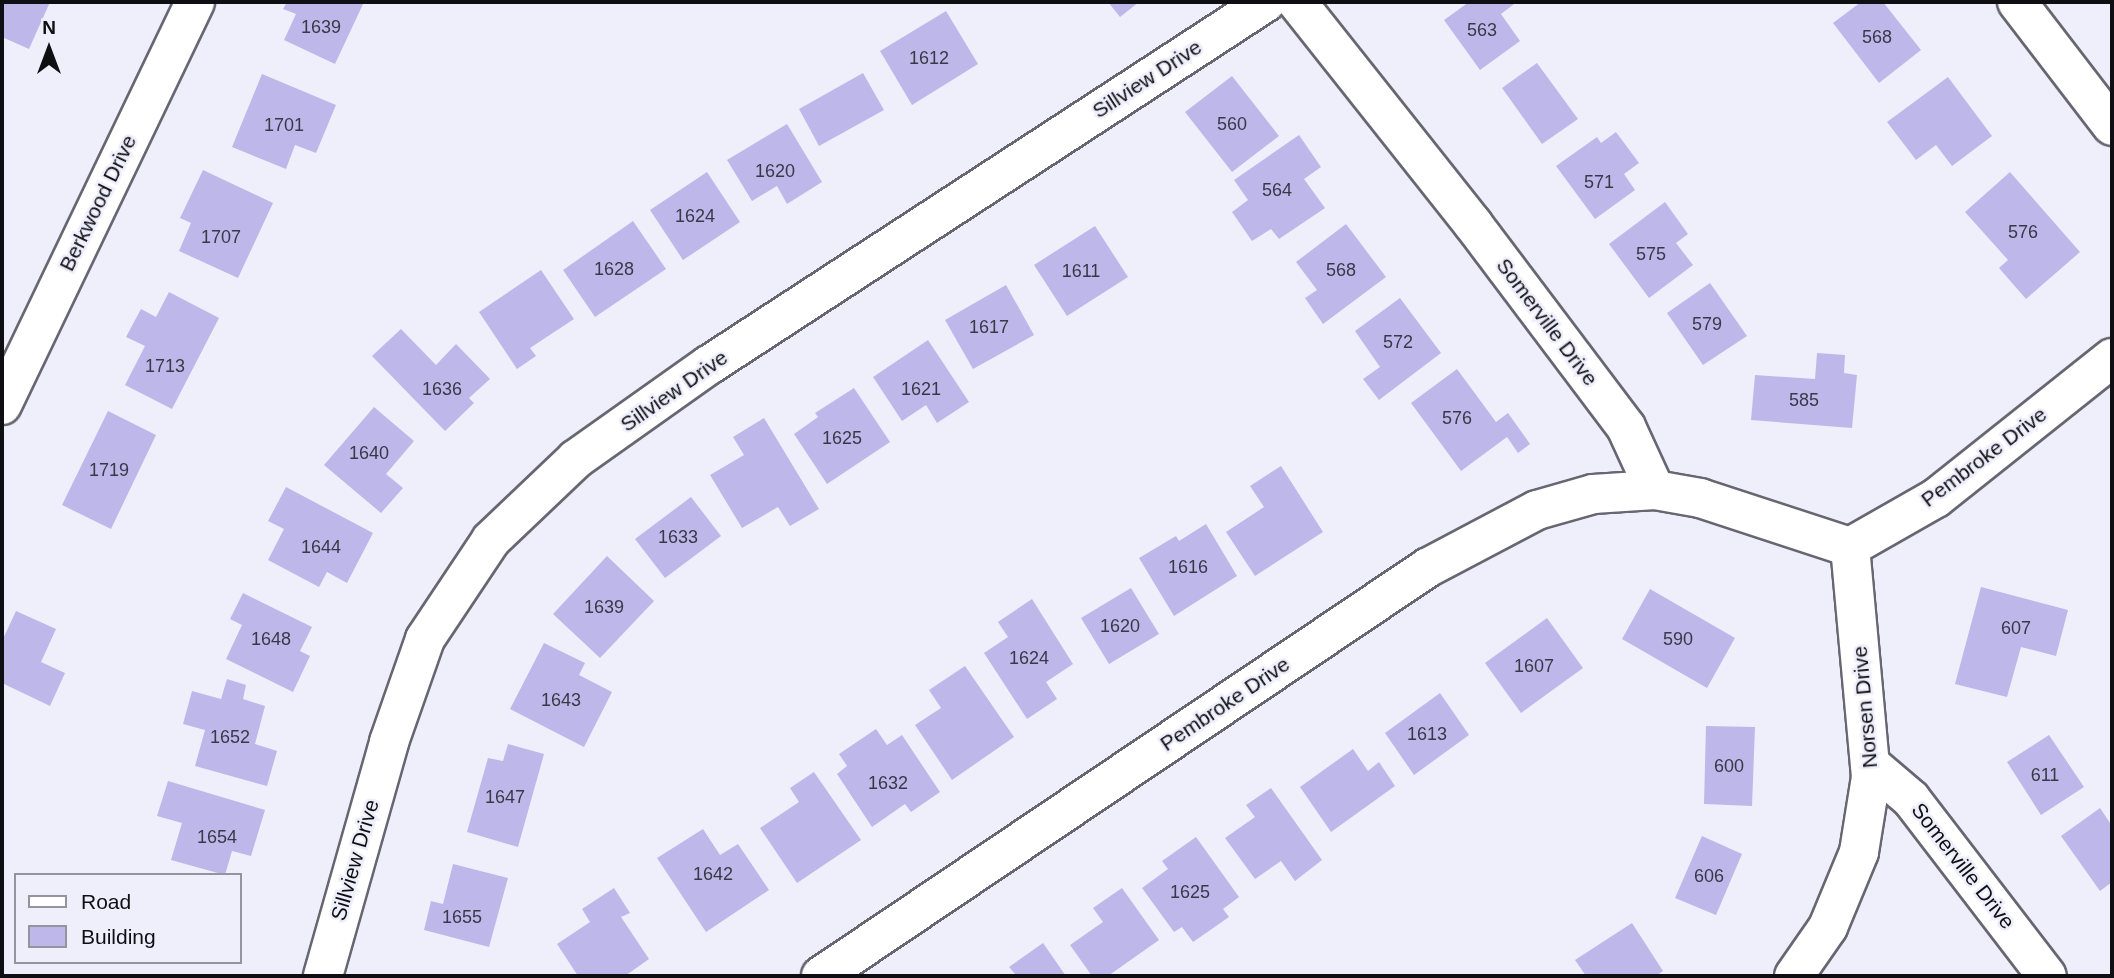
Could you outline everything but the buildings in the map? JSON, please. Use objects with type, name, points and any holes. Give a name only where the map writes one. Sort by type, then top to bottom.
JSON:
[{"type":"street","name":"Berkwood Drive","points":[[2,405],[195,2]]},
{"type":"street","name":"Sillview Drive","points":[[323,976],[389,742],[425,639],[491,540],[576,459],[709,365],[1266,2]]},
{"type":"street","name":"Somerville Drive","points":[[1297,2],[1473,224],[1626,427],[1655,491]]},
{"type":"street","points":[[2017,2],[2112,126]]},
{"type":"street","name":"Pembroke Drive","points":[[1850,547],[1936,498],[2112,358]]},
{"type":"street","points":[[1655,491],[1700,498],[1850,547]]},
{"type":"street","name":"Pembroke Drive","points":[[821,976],[1427,568],[1537,510],[1592,494],[1655,491]]},
{"type":"street","name":"Norsen Drive","points":[[1794,976],[1828,928],[1858,852],[1870,764],[1850,547]]},
{"type":"street","name":"Somerville Drive","points":[[1870,764],[1911,799],[2047,976]]}]
